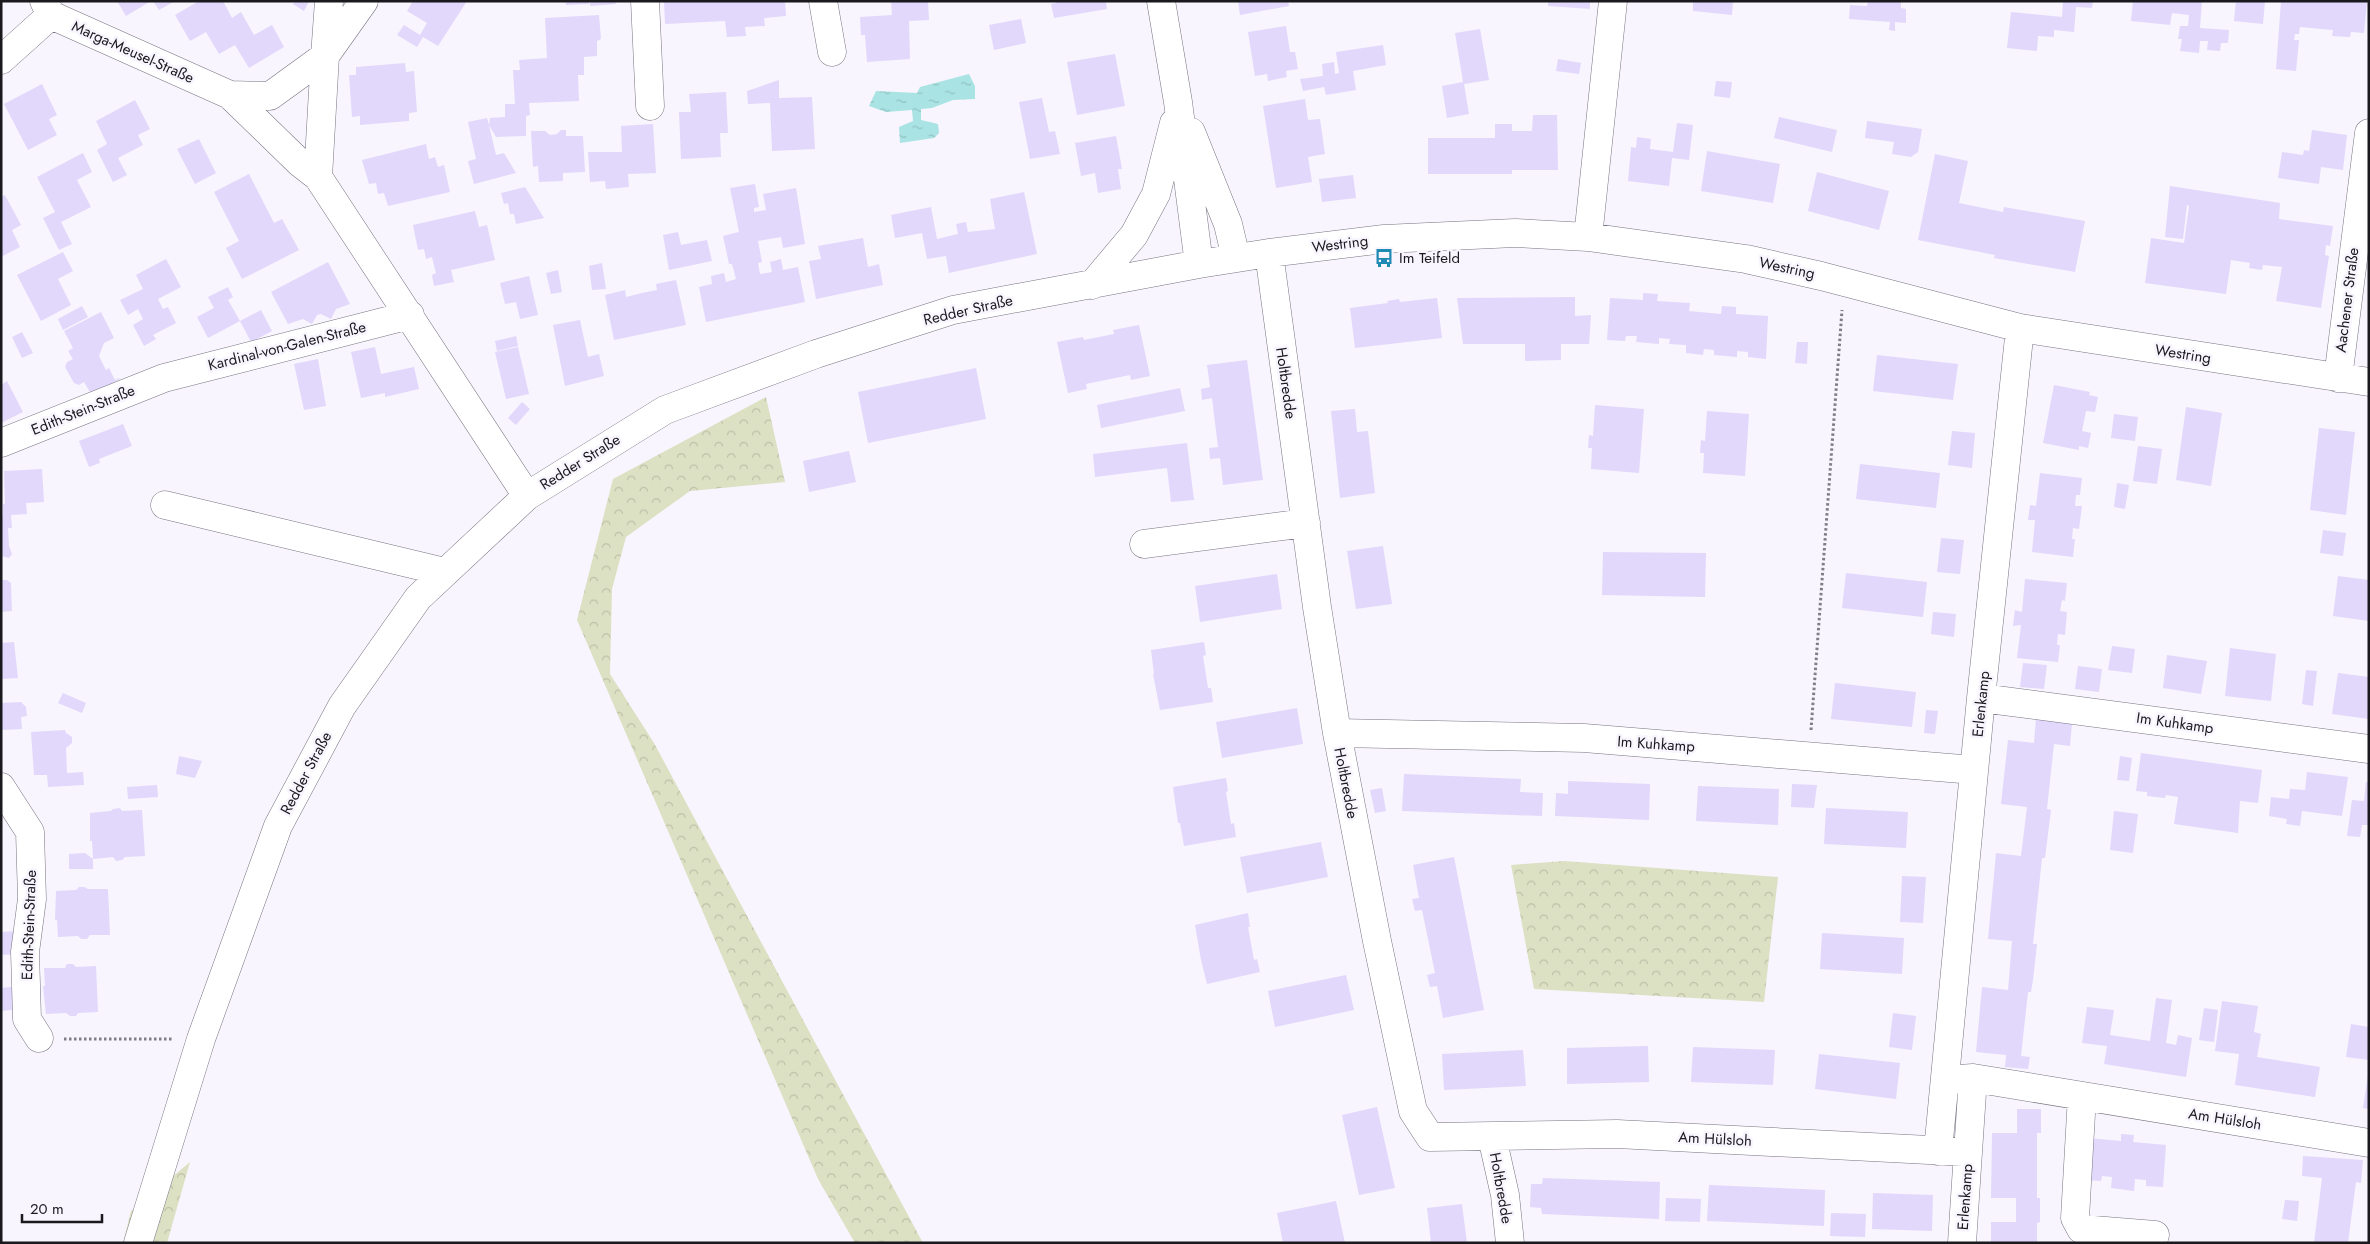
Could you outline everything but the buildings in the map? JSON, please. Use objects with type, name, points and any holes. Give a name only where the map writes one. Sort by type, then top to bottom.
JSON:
[{"type":"street","points":[[329,1],[318,177],[527,496]]},
{"type":"street","points":[[325,56],[364,1]]},
{"type":"street","points":[[645,1],[650,106]]},
{"type":"street","points":[[823,1],[832,52]]},
{"type":"street","points":[[1161,1],[1178,102],[1199,264]]},
{"type":"street","points":[[1588,236],[1613,1]]},
{"type":"street","points":[[1,60],[48,8]]},
{"type":"street","name":"Marga-Meusel-Straße","points":[[48,8],[230,96],[300,163],[318,177]]},
{"type":"street","name":"Marga-Meusel-Straße","points":[[230,96],[270,96],[325,56]]},
{"type":"street","points":[[1178,102],[1228,224],[1236,258]]},
{"type":"street","points":[[1092,284],[1134,235],[1156,194],[1169,150],[1178,102]]},
{"type":"street","name":"Aachener Straße","points":[[2338,378],[2369,133]]},
{"type":"street","name":"Westring","points":[[1199,264],[1269,253],[1395,238],[1514,233],[1588,236],[1746,259],[1844,282],[2020,328],[2369,382]]},
{"type":"street","name":"Holtbredde","points":[[1269,253],[1337,733],[1377,940],[1413,1111],[1430,1138],[1492,1136],[1504,1195],[1510,1243]]},
{"type":"street","name":"Redder Straße","points":[[138,1243],[201,1039],[282,817],[342,706],[418,598],[527,496],[664,410],[816,354],[953,310],[1199,264]]},
{"type":"street","name":"Kardinal-von-Galen-Straße","points":[[164,378],[410,315]]},
{"type":"street","name":"Erlenkamp","points":[[1968,1152],[1938,1150],[1981,698],[2020,328]]},
{"type":"street","name":"Edith-Stein-Straße","points":[[1,443],[164,378]]},
{"type":"street","points":[[165,505],[445,572]]},
{"type":"street","points":[[1144,544],[1306,523]]},
{"type":"street","name":"Im Kuhkamp","points":[[1981,698],[2369,749]]},
{"type":"street","name":"Im Kuhkamp","points":[[1337,733],[1584,738],[1974,770]]},
{"type":"street","name":"Edith-Stein-Straße","points":[[1,787],[30,832],[32,899],[25,952],[28,1019],[39,1038]]},
{"type":"street","points":[[1946,1080],[1973,1078]]},
{"type":"street","name":"Erlenkamp","points":[[1962,1243],[1973,1078]]},
{"type":"street","name":"Am Hülsloh","points":[[1973,1078],[2369,1143]]},
{"type":"street","points":[[2082,1096],[2075,1218],[2081,1229],[2155,1235]]},
{"type":"street","name":"Am Hülsloh","points":[[1492,1136],[1617,1134],[1938,1150]]},
{"type":"path","points":[[1809,756],[1844,282]]},
{"type":"path","points":[[39,1038],[201,1039]]},
{"type":"green space","points":[[766,397],[785,482],[690,491],[626,537],[612,589],[610,674],[654,743],[923,1243],[855,1243],[818,1179],[577,620],[613,479]]},
{"type":"green space","points":[[1564,861],[1778,877],[1764,1002],[1534,989],[1511,865]]},
{"type":"green space","points":[[190,1162],[167,1243],[123,1243],[131,1211]]},
{"type":"water","points":[[969,74],[975,86],[975,99],[953,100],[932,108],[921,109],[921,120],[938,124],[939,133],[934,138],[900,143],[899,127],[913,121],[912,110],[886,112],[869,106],[876,91],[917,93],[920,87]]},
{"type":"place","name":"Im Teifeld","points":[[1384,258]]}]
